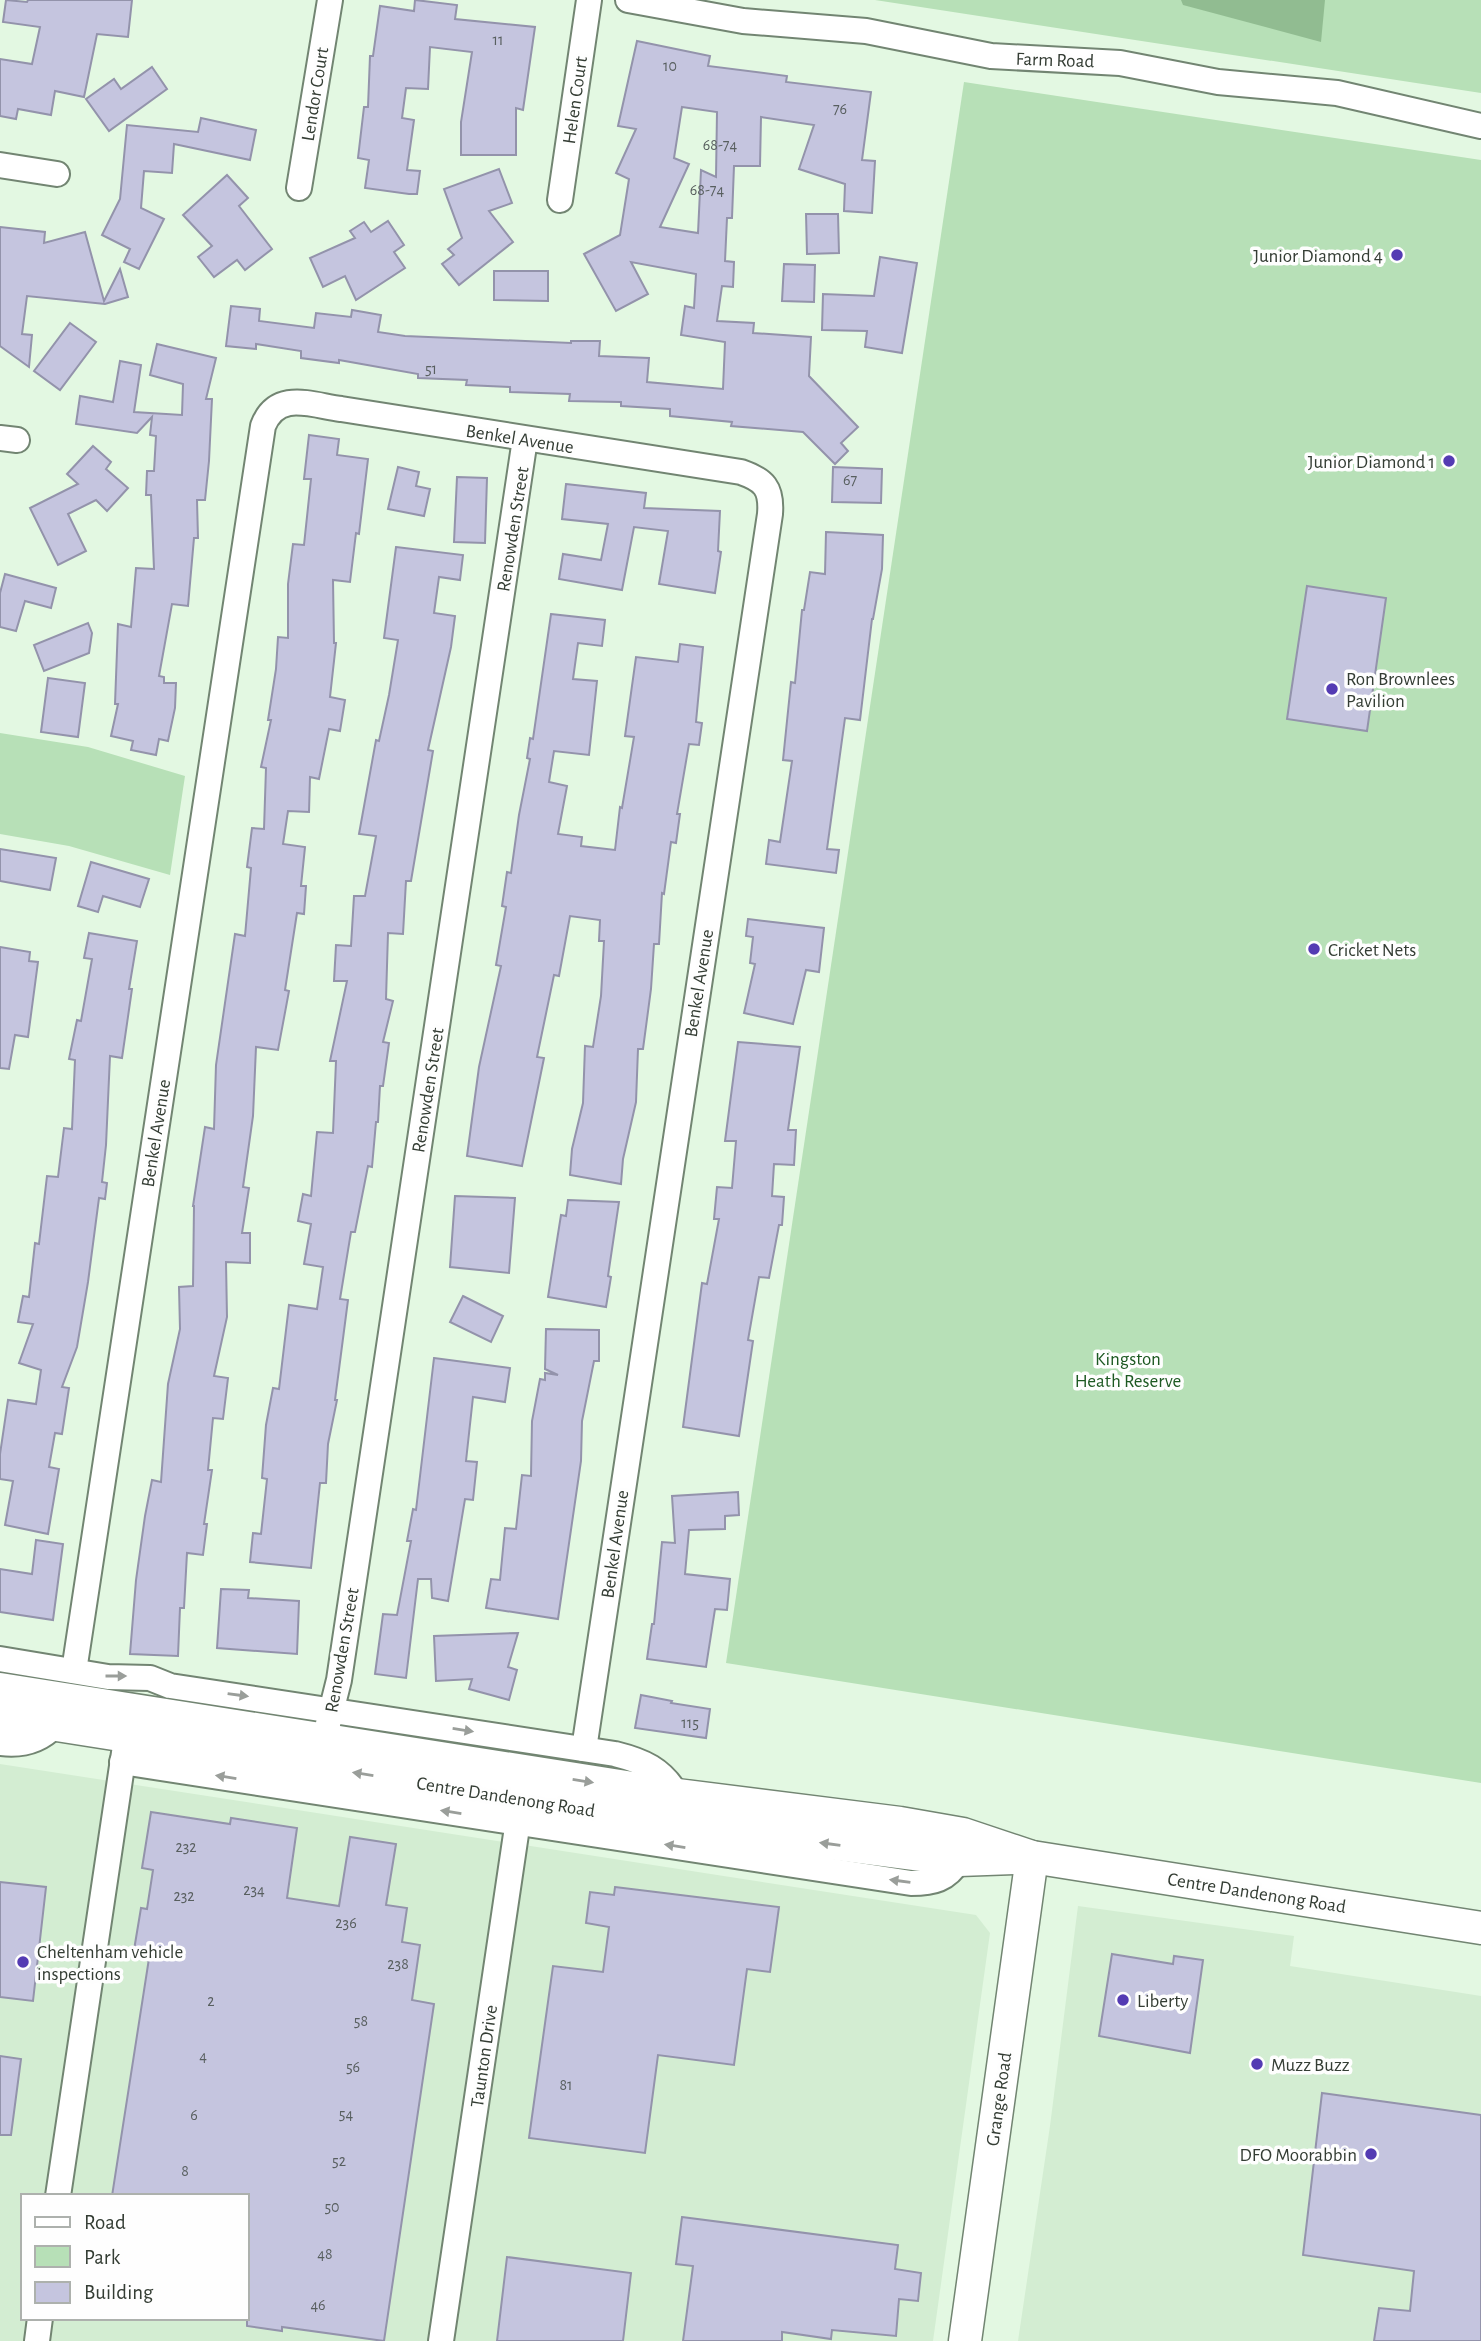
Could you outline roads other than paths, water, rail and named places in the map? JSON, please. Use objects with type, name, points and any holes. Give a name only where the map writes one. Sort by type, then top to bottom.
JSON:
[{"type":"main road","name":"Centre Dandenong Road","points":[[0,1689],[127,1736],[324,1740],[522,1797],[677,1795],[900,1823],[963,1834],[1032,1857],[1481,1927]]},
{"type":"main road","name":"Centre Dandenong Road","points":[[0,1716],[705,1826],[959,1860],[1032,1857]]},
{"type":"main road","name":"Grange Road","points":[[965,2341],[1032,1857]]},
{"type":"street","name":"Lendor Court","points":[[299,188],[330,0]]},
{"type":"street","name":"Helen Court","points":[[560,200],[589,0]]},
{"type":"street","name":"Farm Road","points":[[628,0],[743,21],[866,31],[991,56],[1121,63],[1218,82],[1337,93],[1481,126]]},
{"type":"street","points":[[0,165],[57,174]]},
{"type":"street","name":"Benkel Avenue","points":[[74,1671],[263,426],[272,410],[285,403],[295,402],[741,472],[757,478],[765,485],[771,504],[584,1749]]},
{"type":"street","name":"Renowden Street","points":[[324,1740],[339,1680],[525,439]]},
{"type":"street","points":[[0,1659],[108,1677],[150,1678],[170,1686],[332,1709],[640,1760],[668,1779],[677,1795]]},
{"type":"street","points":[[58,2194],[127,1736],[152,1693],[170,1686]]},
{"type":"street","points":[[0,1743],[20,1744],[35,1741],[55,1726]]},
{"type":"street","name":"Taunton Drive","points":[[440,2341],[522,1797]]},
{"type":"street","points":[[37,2341],[40,2320]]},
{"type":"place","name":"Junior Diamond 4","points":[[1397,255]]},
{"type":"place","name":"Junior Diamond 1","points":[[1449,461]]},
{"type":"place","name":"Ron Brownlees Pavilion","points":[[1332,689]]},
{"type":"place","name":"Cricket Nets","points":[[1314,949]]},
{"type":"place","name":"Cheltenham vehicle inspections","points":[[23,1962]]},
{"type":"place","name":"Liberty","points":[[1123,2000]]},
{"type":"place","name":"Muzz Buzz","points":[[1257,2064]]},
{"type":"place","name":"DFO Moorabbin","points":[[1371,2154]]},
{"type":"park label","name":"Kingston Heath Reserve","points":[[1128,1369]]}]
